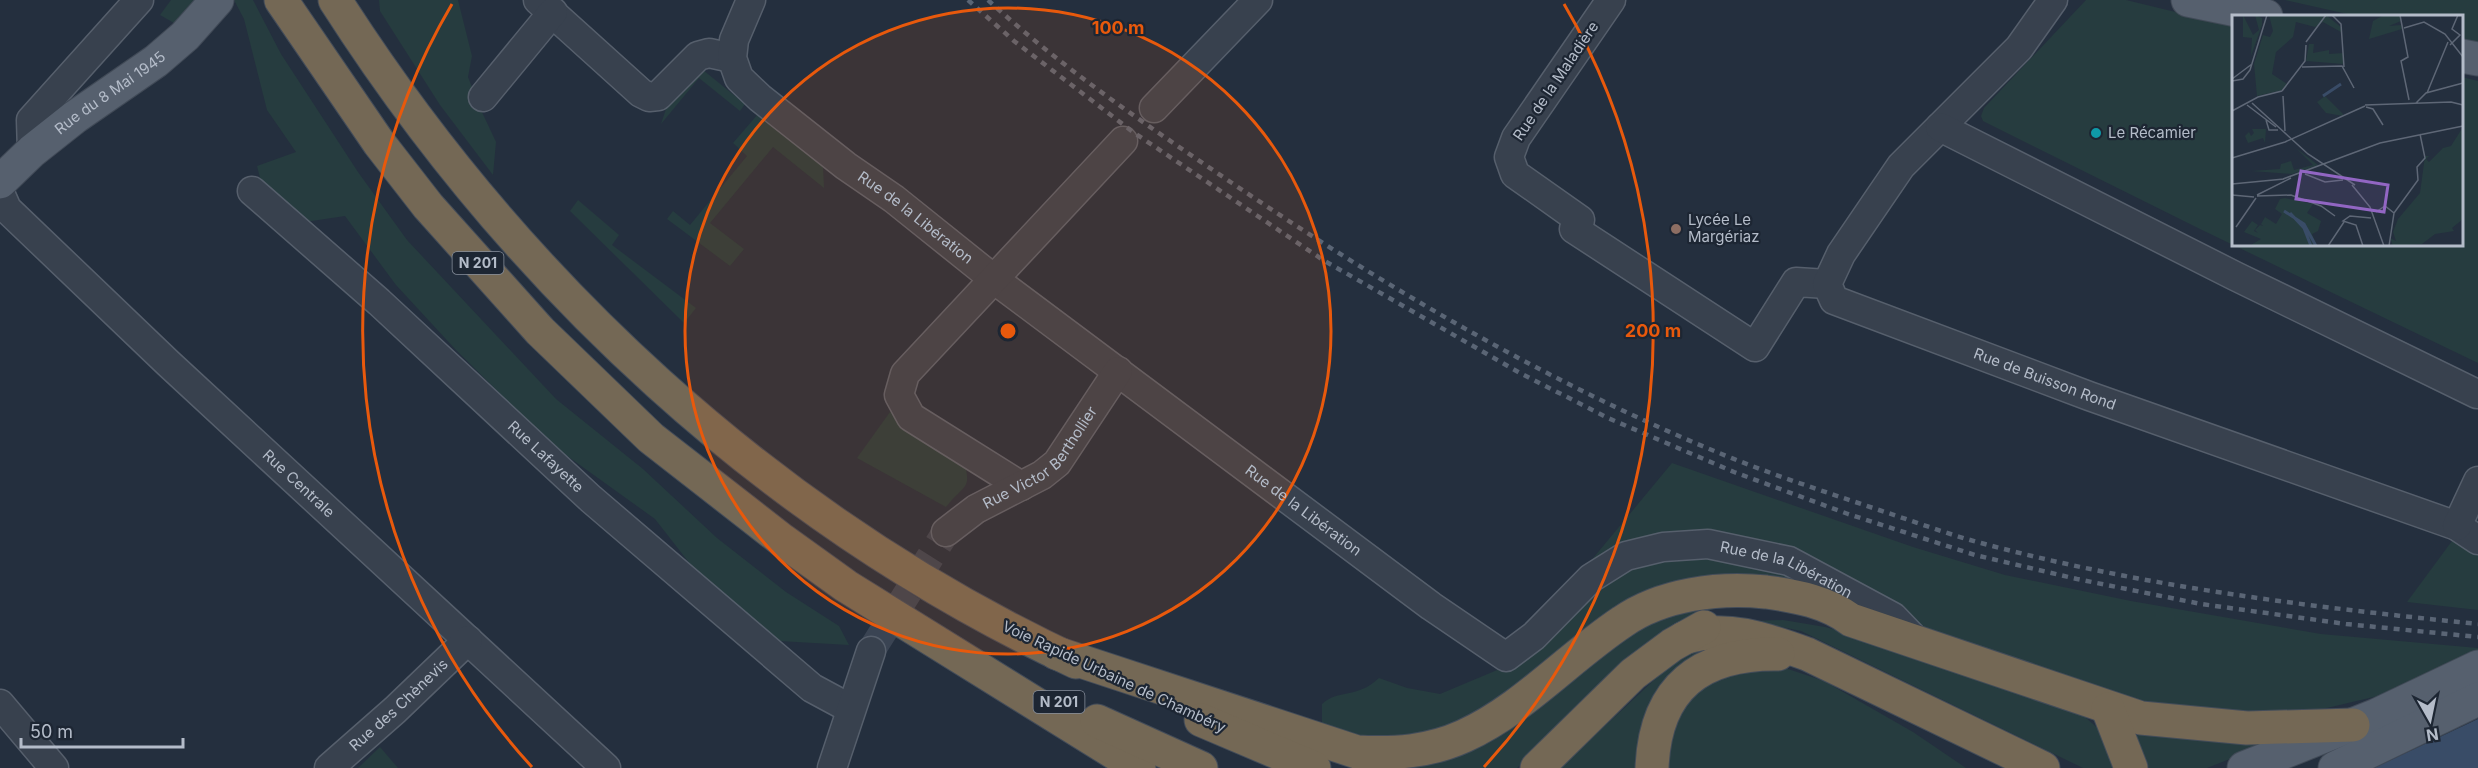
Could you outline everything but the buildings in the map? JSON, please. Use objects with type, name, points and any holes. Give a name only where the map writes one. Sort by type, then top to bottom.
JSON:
[{"type":"highway","name":"N 201","points":[[281,0],[379,143],[428,206],[495,283],[581,373],[651,438],[782,540],[846,586],[920,629],[1061,703],[1201,768]]},
{"type":"highway","name":"Voie Rapide Urbaine de Chambéry","points":[[335,0],[405,102],[494,215],[576,305],[678,402],[750,461],[827,517],[930,584],[1056,653],[1190,716],[1314,768]]},
{"type":"highway","points":[[1056,653],[1357,752],[1394,754],[1426,749],[1462,737],[1495,720],[1623,620],[1661,603],[1703,593],[1745,590],[1788,595],[1835,608],[1851,620],[2108,709],[2141,718],[2247,728],[2353,725]]},
{"type":"highway","points":[[1537,768],[1633,674],[1654,657],[1719,619],[1751,611],[1783,610],[1831,620],[1851,620]]},
{"type":"highway","points":[[920,629],[1139,768]]},
{"type":"highway","points":[[1684,638],[1708,633],[1742,634],[1769,640],[1807,654],[2043,768]]},
{"type":"highway","points":[[1652,768],[1655,734],[1666,708],[1676,693],[1700,671],[1725,658],[1751,654],[1807,654]]},
{"type":"highway","points":[[2108,709],[2131,768]]},
{"type":"highway","points":[[1936,715],[1992,768]]},
{"type":"main road","name":"Rue du 8 Mai 1945","points":[[0,182],[32,151],[75,117],[156,61],[185,36],[217,0]]},
{"type":"main road","points":[[2188,0],[2261,15]]},
{"type":"main road","points":[[2463,56],[2478,59]]},
{"type":"main road","points":[[2244,768],[2353,725],[2478,667]]},
{"type":"main road","points":[[2335,768],[2478,699]]},
{"type":"street","points":[[32,151],[31,120],[139,0]]},
{"type":"street","points":[[483,97],[545,6],[641,93],[649,97],[658,96],[698,56],[709,53],[732,58],[734,40],[751,0]]},
{"type":"street","points":[[1154,108],[1258,0]]},
{"type":"street","name":"Rue de la Maladière","points":[[1611,0],[1516,138],[1509,157],[1515,174],[1580,220],[1574,229],[1755,347],[1796,282],[1827,284]]},
{"type":"street","points":[[1827,284],[1841,254],[1901,166],[2019,48],[2053,0]]},
{"type":"street","name":"Rue de la Libération","points":[[732,58],[739,78],[760,98],[846,166],[894,199],[995,280],[1431,606],[1506,657],[1534,636],[1591,578],[1626,556],[1663,546],[1708,544],[1789,561],[1893,617],[1919,644]]},
{"type":"street","points":[[1940,127],[2235,276],[2477,394]]},
{"type":"street","points":[[1021,486],[912,417],[899,394],[905,374],[1123,141]]},
{"type":"street","name":"Rue Lafayette","points":[[252,191],[379,302],[591,499],[812,688],[851,709]]},
{"type":"street","name":"Rue Centrale","points":[[0,193],[7,209],[168,363],[606,768]]},
{"type":"street","name":"Rue de Buisson Rond","points":[[1827,284],[1834,300],[2089,396],[2468,533]]},
{"type":"street","name":"Rue Victor Berthollier","points":[[946,532],[976,509],[1042,475],[1057,463],[1118,371]]},
{"type":"street","points":[[2468,533],[2478,481]]},
{"type":"street","name":"Rue des Chènevis","points":[[329,768],[395,710],[468,640]]},
{"type":"street","points":[[832,768],[871,651]]},
{"type":"street","points":[[0,704],[54,768]]},
{"type":"green space","points":[[171,0],[195,0],[174,23],[160,15]]},
{"type":"green space","points":[[234,0],[253,0],[281,54],[358,172],[407,240],[556,399],[643,469],[717,538],[786,592],[839,626],[849,645],[779,641],[701,578],[655,519],[552,445],[456,350],[396,285],[345,216],[305,222],[261,182],[257,166],[296,152],[267,110],[244,19]]},
{"type":"green space","points":[[379,0],[458,0],[472,56],[468,77],[496,142],[493,175],[440,105],[380,11]]},
{"type":"green space","points":[[2086,0],[2126,0],[2232,26],[2232,244],[1983,121],[1981,116],[1984,108]]},
{"type":"green space","points":[[2285,0],[2478,0],[2478,43],[2463,41],[2463,15],[2352,15]]},
{"type":"green space","points":[[698,66],[745,104],[740,111],[699,78],[661,124],[669,100]]},
{"type":"green space","points":[[2463,77],[2478,81],[2478,363],[2235,246],[2463,246]]},
{"type":"green space","points":[[758,114],[823,165],[824,188],[773,147],[710,223],[744,249],[730,266],[667,219],[673,211],[690,225],[747,156],[733,143]]},
{"type":"green space","points":[[578,200],[619,235],[612,245],[696,308],[684,323],[570,211]]},
{"type":"green space","points":[[890,412],[962,455],[967,475],[966,485],[946,507],[857,458]]},
{"type":"green space","points":[[1672,463],[1913,547],[2005,575],[2131,601],[2321,634],[2478,648],[2478,654],[2378,696],[2301,714],[2156,708],[1732,578],[1485,712],[1441,732],[1374,741],[1322,723],[1322,704],[1328,699],[1356,692],[1371,685],[1379,678],[1407,688],[1440,694],[1502,668]]},
{"type":"green space","points":[[2452,541],[2478,550],[2478,610],[2407,602]]},
{"type":"green space","points":[[1729,604],[1692,616],[1654,638],[1517,768],[1368,768],[1412,760],[1648,620]]},
{"type":"green space","points":[[1783,620],[1825,627],[1902,647],[2076,709],[2102,732],[2121,768],[2083,768],[1801,631],[1753,621]]},
{"type":"green space","points":[[1701,649],[1707,655],[1643,768],[1560,768],[1668,667]]},
{"type":"green space","points":[[1782,667],[1824,681],[1913,732],[1966,768],[1664,768],[1668,742],[1688,700],[1728,671]]},
{"type":"green space","points":[[2133,728],[2257,743],[2256,748],[2250,751],[2207,768],[2149,768]]},
{"type":"green space","points":[[380,747],[398,768],[358,768]]},
{"type":"water","points":[[2478,719],[2478,768],[2374,768]]},
{"type":"tunnel","points":[[871,651],[946,532]]},
{"type":"railway","points":[[968,0],[1014,41],[1133,132],[1323,260],[1520,373],[1608,418],[1734,472],[1848,514],[1975,555],[2077,579],[2201,604],[2346,624],[2478,637]]},
{"type":"railway","points":[[988,0],[1046,50],[1107,96],[1232,183],[1353,262],[1478,336],[1607,403],[1672,433],[1774,474],[1955,536],[2042,558],[2104,572],[2228,594],[2478,624]]},
{"type":"place","name":"Le Récamier","points":[[2096,133]]},
{"type":"place","name":"Lycée Le Margériaz","points":[[1676,229]]}]
